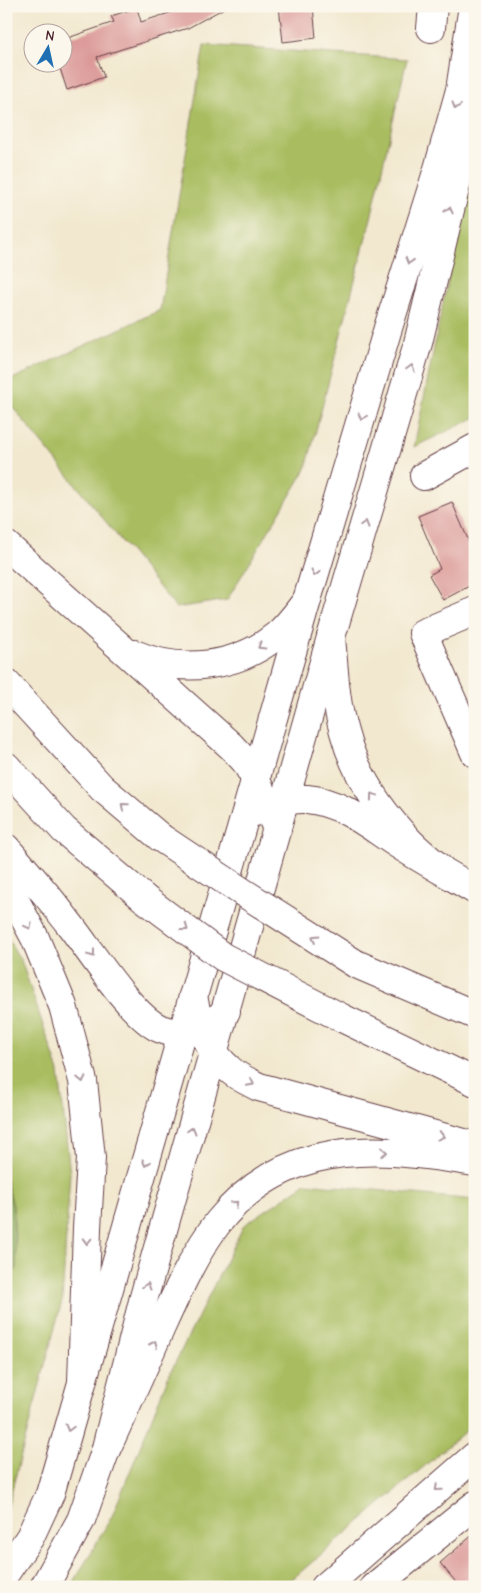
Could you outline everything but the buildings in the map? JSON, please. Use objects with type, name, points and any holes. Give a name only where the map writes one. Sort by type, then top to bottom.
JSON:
[{"type":"main road","points":[[256,780],[307,600],[388,328],[438,169],[460,90],[473,6]]},
{"type":"main road","points":[[105,1452],[144,1297],[200,1038],[193,996],[269,813],[331,637],[418,343],[475,106]]},
{"type":"main road","points":[[424,476],[475,448]]},
{"type":"main road","points":[[6,545],[231,746],[245,761],[256,780],[269,813],[226,1011],[200,1038],[82,1382],[50,1494],[30,1537],[6,1572]]},
{"type":"main road","points":[[124,649],[145,658],[168,664],[191,666],[214,664],[230,660],[258,648],[277,635],[294,619],[307,600]]},
{"type":"main road","points":[[474,614],[423,633],[475,753]]},
{"type":"main road","points":[[331,637],[338,706],[344,732],[353,759],[366,787],[410,843],[442,870]]},
{"type":"main road","points":[[6,683],[102,788],[161,838],[356,964],[475,1015]]},
{"type":"main road","points":[[6,766],[64,830],[146,899],[223,957],[342,1018],[475,1082]]},
{"type":"main road","points":[[269,813],[306,799],[323,801],[372,826],[475,890]]},
{"type":"main road","points":[[6,848],[66,919],[141,1016],[161,1029],[200,1038],[229,1069],[259,1087],[475,1146]]},
{"type":"main road","points":[[6,883],[35,938],[63,1006],[82,1081],[91,1158],[82,1382]]},
{"type":"main road","points":[[44,1587],[81,1520],[105,1452],[189,1266],[226,1212],[264,1180],[289,1167],[317,1158],[340,1154],[374,1152],[428,1155],[475,1162]]},
{"type":"main road","points":[[325,1587],[475,1456]]},
{"type":"main road","points":[[374,1587],[475,1505]]},
{"type":"green space","points":[[204,45],[407,59],[371,218],[306,469],[227,600],[176,608],[6,399],[6,382],[160,310]]},
{"type":"green space","points":[[475,144],[475,418],[414,447]]},
{"type":"green space","points":[[6,935],[22,963],[59,1072],[70,1173],[62,1301],[6,1512],[6,1272],[16,1269],[13,1206],[6,1180]]},
{"type":"green space","points":[[6,1180],[13,1206],[17,1269],[6,1272]]},
{"type":"green space","points":[[306,1183],[475,1200],[475,1423],[283,1587],[71,1587],[112,1516],[169,1375],[244,1225]]}]
